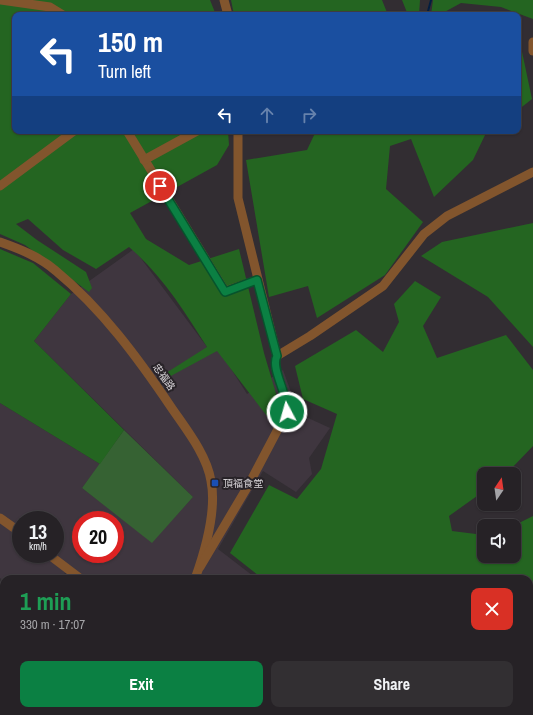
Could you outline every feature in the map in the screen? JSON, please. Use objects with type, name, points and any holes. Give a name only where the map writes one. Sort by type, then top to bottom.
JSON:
[{"type":"street","points":[[1,0],[50,7],[58,12]]},
{"type":"street","points":[[224,0],[227,12]]},
{"type":"street","points":[[533,42],[533,51]]},
{"type":"street","points":[[0,186],[70,134]]},
{"type":"street","points":[[129,134],[225,292],[257,280]]},
{"type":"street","points":[[144,160],[192,134]]},
{"type":"street","points":[[200,567],[248,486],[287,412],[288,404],[275,365],[277,356],[257,280],[238,198],[238,134]]},
{"type":"street","points":[[277,356],[310,336],[383,286],[424,234],[447,216],[533,172]]},
{"type":"street","name":"忠福路","points":[[0,242],[28,253],[56,270],[95,308],[141,363],[188,430],[206,465],[211,480],[213,500],[205,547],[197,575]]},
{"type":"street","points":[[0,518],[12,527]]},
{"type":"street","points":[[60,563],[76,575]]},
{"type":"shaded area","points":[[134,249],[210,351],[217,347],[247,394],[283,370],[295,403],[295,412],[330,428],[309,458],[312,474],[296,492],[263,471],[218,549],[252,575],[68,575],[65,573],[64,575],[0,575],[0,403],[100,464],[82,488],[112,511],[72,511],[72,563],[124,563],[124,520],[152,542],[193,497],[34,341],[71,294]]},
{"type":"green space","points":[[0,0],[210,0],[215,12],[12,12],[12,134],[228,134],[229,145],[217,165],[130,213],[146,239],[189,265],[239,249],[264,353],[282,414],[273,424],[217,351],[169,377],[166,373],[207,347],[162,281],[129,247],[96,269],[63,250],[28,219],[16,224],[37,240],[86,272],[92,288],[89,292],[25,245],[0,234]]},
{"type":"green space","points":[[231,0],[382,0],[387,12],[233,12]]},
{"type":"green space","points":[[402,0],[420,0],[419,12],[407,12]]},
{"type":"green space","points":[[433,0],[533,0],[533,19],[521,14],[521,12],[514,12],[501,7],[461,3],[444,12],[431,12]]},
{"type":"green space","points":[[521,47],[532,99],[521,108]]},
{"type":"green space","points":[[315,134],[486,134],[473,160],[434,197],[411,139],[390,146],[386,189],[423,222],[385,275],[317,318],[308,286],[269,297],[246,160],[307,150]]},
{"type":"green space","points":[[533,223],[533,347],[488,297],[421,256],[442,242]]},
{"type":"green space","points":[[0,249],[33,263],[71,294],[34,341],[124,430],[100,464],[0,403]]},
{"type":"green space","points":[[415,281],[441,297],[423,326],[437,358],[506,335],[533,370],[533,446],[513,467],[477,467],[477,496],[449,516],[452,531],[477,534],[477,563],[521,563],[521,522],[533,516],[533,575],[258,575],[230,553],[269,485],[297,499],[321,469],[337,414],[303,399],[295,366],[356,330],[383,352],[399,322],[394,304]]},
{"type":"green space","points":[[124,430],[193,497],[152,543],[124,521],[124,511],[111,511],[82,488]]},
{"type":"waterway","points":[[428,12],[431,0]]},
{"type":"place","name":"頂福食堂","points":[[215,483]]},
{"type":"route","points":[[160,186],[225,292],[257,280],[277,356],[274,360],[275,365],[288,404],[287,412]]}]
